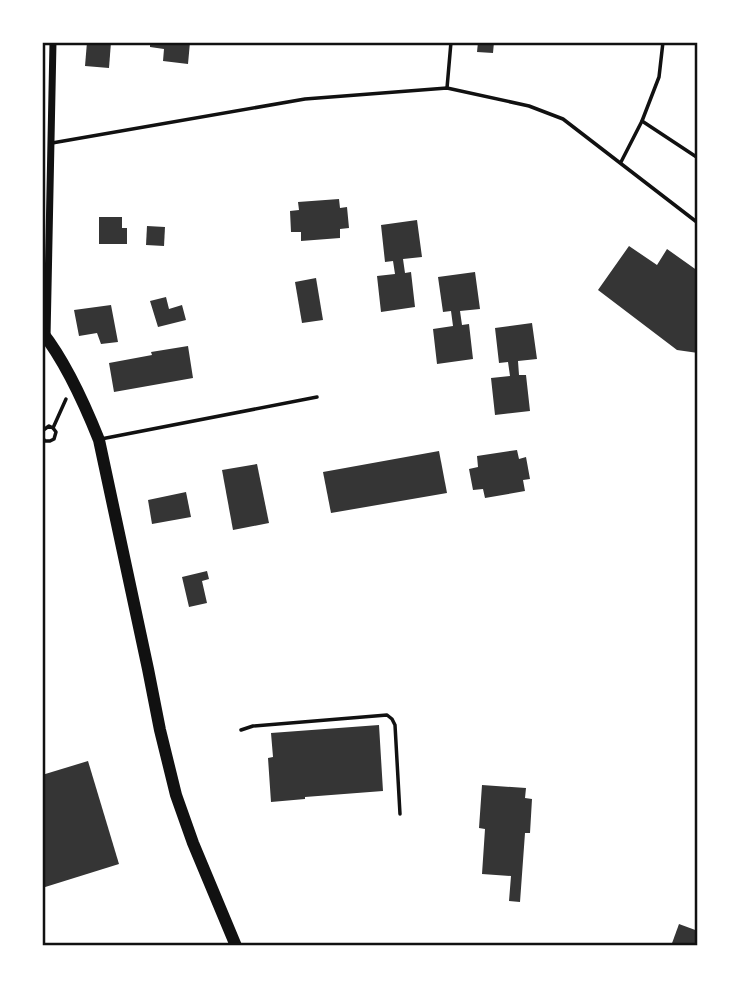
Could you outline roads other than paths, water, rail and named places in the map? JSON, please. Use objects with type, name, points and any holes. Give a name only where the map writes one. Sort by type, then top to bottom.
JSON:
[{"type":"highway","points":[[45,335],[88,411],[99,440],[176,795],[236,946]]},
{"type":"street","points":[[45,335],[53,42]]},
{"type":"lane","points":[[447,88],[451,42]]},
{"type":"lane","points":[[621,162],[642,121],[659,77],[663,42]]},
{"type":"lane","points":[[52,143],[305,99],[447,88],[529,106],[563,119],[698,223]]},
{"type":"lane","points":[[642,121],[698,158]]},
{"type":"lane","points":[[99,440],[317,397]]},
{"type":"lane","points":[[241,730],[253,726],[387,715],[395,725],[400,814]]}]
